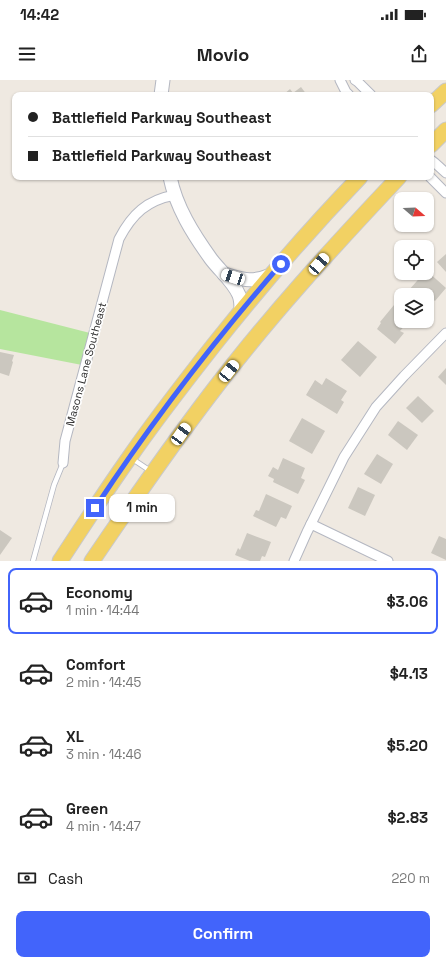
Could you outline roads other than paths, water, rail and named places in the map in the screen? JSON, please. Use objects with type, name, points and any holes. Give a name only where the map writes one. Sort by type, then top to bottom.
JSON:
[{"type":"main road","points":[[434,102],[446,91]]},
{"type":"main road","points":[[434,142],[446,130]]},
{"type":"main road","points":[[60,561],[129,457],[191,374],[241,310],[357,180]]},
{"type":"main road","points":[[92,561],[153,473],[210,395],[267,324],[343,236],[397,180]]},
{"type":"street","points":[[161,92],[163,80]]},
{"type":"street","points":[[340,80],[346,92]]},
{"type":"street","points":[[355,80],[368,92]]},
{"type":"street","points":[[434,162],[446,173]]},
{"type":"street","points":[[171,180],[175,195],[190,228],[213,261],[233,285],[239,296],[241,310]]},
{"type":"street","points":[[433,180],[446,193]]},
{"type":"street","name":"Masons Lane Southeast","points":[[64,463],[65,441],[119,239],[126,226],[138,212],[163,197],[175,195]]},
{"type":"street","points":[[224,274],[251,280],[260,280],[271,275]]},
{"type":"street","points":[[294,561],[344,457],[376,407],[446,333]]},
{"type":"street","points":[[311,524],[388,561]]},
{"type":"lane","points":[[129,457],[153,473]]},
{"type":"lane","name":"Masons Lane Southeast","points":[[33,561],[54,485],[64,463]]}]
